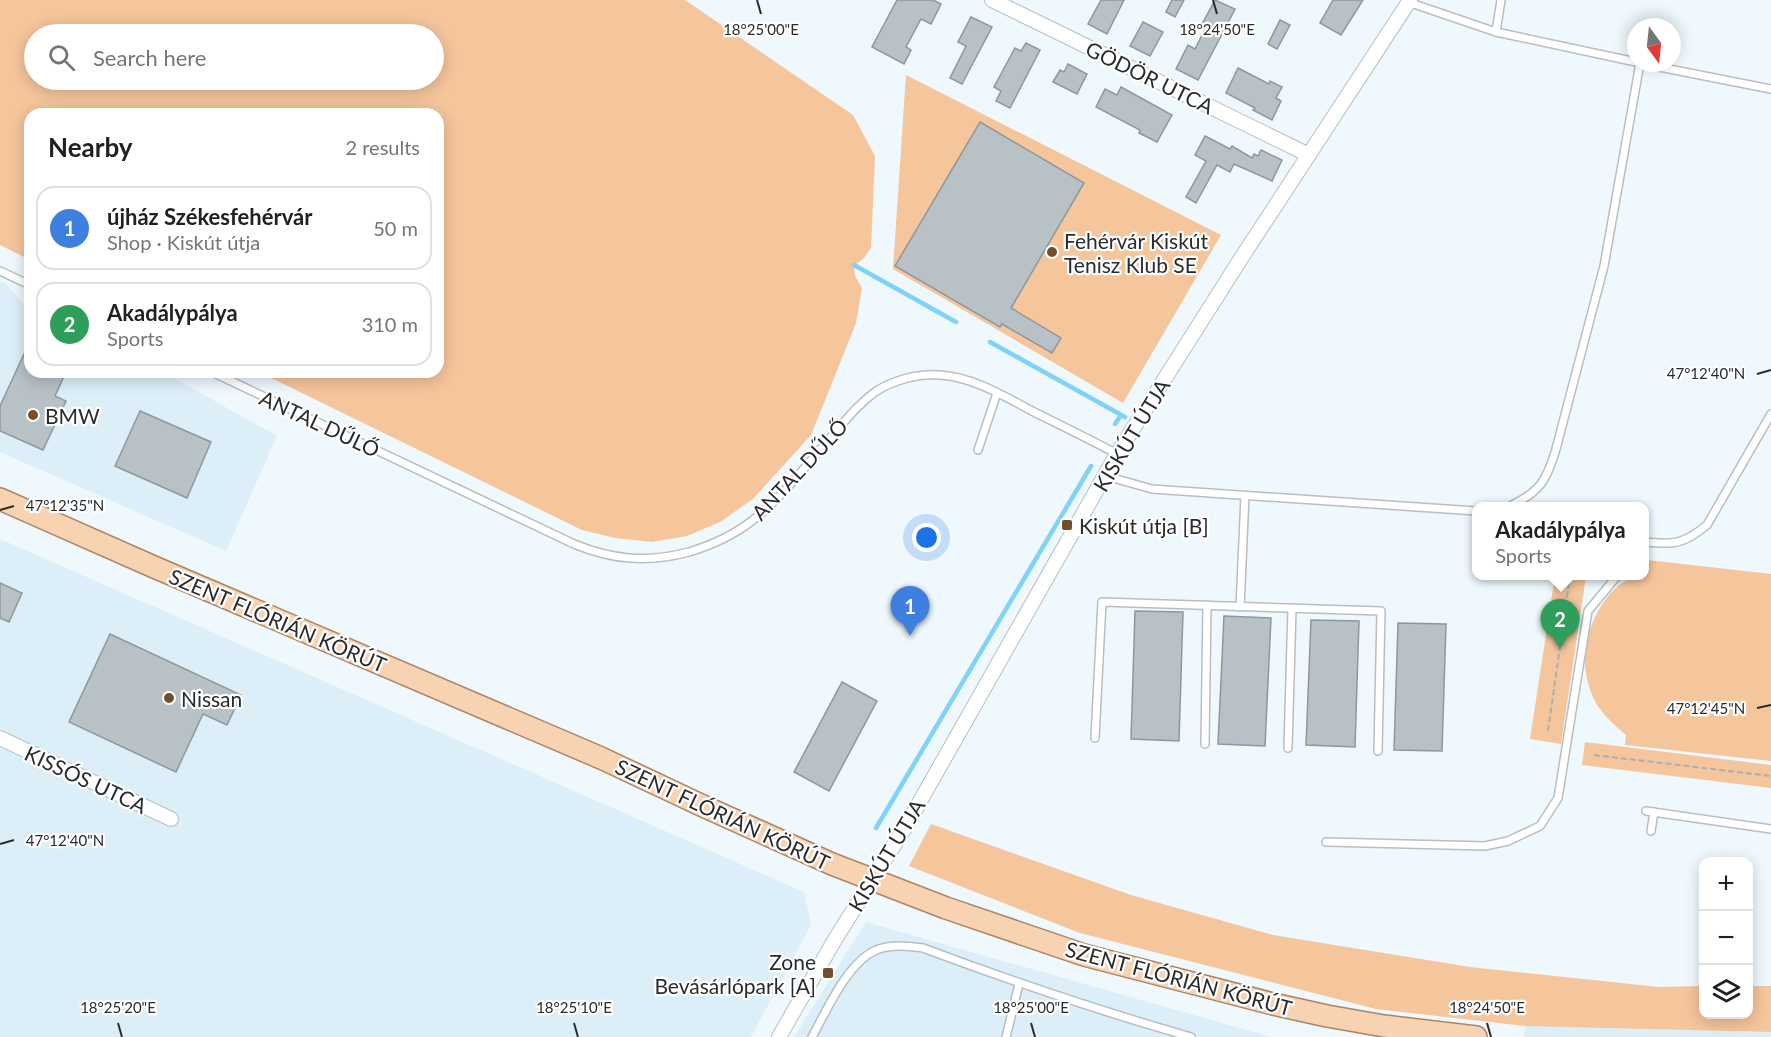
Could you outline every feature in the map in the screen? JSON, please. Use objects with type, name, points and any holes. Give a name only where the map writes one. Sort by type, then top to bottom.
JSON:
[{"type":"main road","name":"SZENT FLÓRIÁN KÖRÚT","points":[[0,499],[601,758],[735,821],[872,880],[1047,943],[1133,968],[1327,1016],[1384,1026],[1476,1037]]},
{"type":"street","name":"GÖDÖR UTCA","points":[[992,0],[1309,155]]},
{"type":"street","name":"KISKÚT ÚTJA","points":[[780,1037],[834,941],[906,826],[1117,454],[1409,1]]},
{"type":"street","name":"KISSÓS UTCA","points":[[0,738],[171,819]]},
{"type":"lane","points":[[1496,32],[1501,0]]},
{"type":"lane","points":[[1409,1],[1496,32],[1627,61]]},
{"type":"lane","points":[[1681,71],[1771,88]]},
{"type":"lane","points":[[1519,502],[1541,484],[1551,468],[1604,266],[1636,72]]},
{"type":"lane","points":[[0,271],[24,282]]},
{"type":"lane","name":"ANTAL DŰLŐ","points":[[225,378],[574,544],[597,553],[647,560],[706,547],[732,535],[754,519],[777,497],[857,407],[876,392],[897,381],[916,376],[939,374],[963,379],[997,393],[1117,454]]},
{"type":"lane","points":[[978,450],[997,393]]},
{"type":"lane","points":[[1649,542],[1679,543],[1694,536],[1707,525],[1771,414]]},
{"type":"lane","points":[[1106,476],[1152,489],[1472,511]]},
{"type":"lane","points":[[1240,607],[1245,496]]},
{"type":"lane","points":[[1326,842],[1485,846],[1508,842],[1540,826],[1558,798],[1588,611],[1614,580]]},
{"type":"lane","points":[[1095,738],[1102,602],[1381,611],[1378,751]]},
{"type":"lane","points":[[1205,744],[1207,605]]},
{"type":"lane","points":[[1288,748],[1292,608]]},
{"type":"lane","points":[[1651,831],[1650,811],[1771,829]]},
{"type":"lane","points":[[812,1037],[840,987],[853,969],[866,956],[891,946],[923,948],[1019,984],[1191,1037]]},
{"type":"lane","points":[[1006,1037],[1019,984]]},
{"type":"path","points":[[1548,731],[1569,580]]},
{"type":"path","points":[[1594,755],[1771,776]]},
{"type":"shaded area","points":[[0,0],[685,0],[853,115],[875,156],[871,248],[854,266],[855,276],[862,288],[856,323],[811,435],[753,499],[720,522],[687,536],[652,542],[615,538],[582,530],[271,378],[444,378],[444,108],[24,108],[24,257],[0,245]]},
{"type":"shaded area","name":"Fehérvár Kiskút Tenisz Klub SE","points":[[906,75],[1221,235],[1123,403],[893,269]]},
{"type":"shaded area","points":[[0,281],[5,283],[24,304],[24,378],[174,378],[277,436],[226,551],[0,452]]},
{"type":"shaded area","points":[[0,539],[804,892],[811,925],[751,1037],[0,1037]]},
{"type":"shaded area","points":[[1649,560],[1771,574],[1771,761],[1625,745],[1626,735],[1597,705],[1585,669],[1586,643],[1595,617],[1611,593],[1628,580],[1649,580]]},
{"type":"shaded area","points":[[1554,580],[1585,580],[1561,744],[1530,739]]},
{"type":"shaded area","points":[[1585,742],[1771,765],[1771,788],[1582,765]]},
{"type":"shaded area","points":[[931,824],[1131,895],[1273,935],[1470,967],[1659,987],[1699,986],[1699,1019],[1753,1019],[1753,986],[1771,986],[1771,1032],[1525,1026],[1376,1009],[1080,933],[909,866]]},
{"type":"shaded area","points":[[866,922],[1271,1037],[794,1037]]},
{"type":"shaded area","points":[[1525,1026],[1771,1032],[1771,1037],[1524,1037]]},
{"type":"building","points":[[897,0],[933,0],[941,4],[931,24],[921,19],[906,47],[911,50],[904,64],[872,47]]},
{"type":"building","points":[[1101,0],[1124,0],[1107,34],[1088,24]]},
{"type":"building","points":[[1172,0],[1184,0],[1175,17],[1166,12]]},
{"type":"building","points":[[1215,0],[1235,9],[1198,80],[1176,69],[1188,45],[1195,49],[1206,27],[1202,24]]},
{"type":"building","points":[[1333,0],[1363,0],[1341,35],[1320,23]]},
{"type":"building","points":[[971,17],[992,27],[962,84],[950,78],[966,46],[958,42]]},
{"type":"building","points":[[1280,20],[1290,25],[1277,49],[1268,44]]},
{"type":"building","points":[[1143,22],[1163,32],[1150,56],[1130,46]]},
{"type":"building","points":[[1026,43],[1040,50],[1010,108],[996,101],[1001,91],[994,87],[1015,48],[1021,51]]},
{"type":"building","points":[[1068,64],[1087,74],[1077,94],[1053,82],[1060,70],[1064,72]]},
{"type":"building","points":[[1238,68],[1269,84],[1270,81],[1282,87],[1276,98],[1281,101],[1272,120],[1226,93]]},
{"type":"building","points":[[1121,87],[1172,115],[1157,142],[1139,133],[1140,130],[1096,107],[1105,89],[1117,95]]},
{"type":"building","points":[[980,122],[1084,183],[1011,308],[1061,338],[1052,353],[1002,324],[1000,327],[895,266]]},
{"type":"building","points":[[1205,136],[1230,149],[1232,146],[1252,158],[1254,154],[1258,156],[1261,150],[1282,160],[1272,181],[1234,164],[1230,172],[1217,165],[1196,203],[1186,197],[1206,161],[1195,155]]},
{"type":"building","points":[[24,354],[24,378],[63,378],[55,396],[66,401],[43,450],[0,431],[0,406]]},
{"type":"building","points":[[140,411],[211,442],[187,498],[115,466]]},
{"type":"building","points":[[0,583],[22,593],[9,622],[0,618]]},
{"type":"building","points":[[1135,611],[1183,612],[1179,741],[1131,739]]},
{"type":"building","points":[[1224,616],[1271,618],[1265,746],[1218,744]]},
{"type":"building","points":[[1311,620],[1359,621],[1355,747],[1306,745]]},
{"type":"building","points":[[1398,623],[1446,624],[1442,751],[1394,750]]},
{"type":"building","points":[[110,634],[241,695],[227,725],[203,714],[176,772],[69,722]]},
{"type":"building","points":[[842,682],[877,701],[829,791],[794,772]]},
{"type":"waterway","points":[[854,265],[956,322]]},
{"type":"waterway","points":[[990,342],[1125,417]]},
{"type":"waterway","points":[[1115,424],[1121,415]]},
{"type":"waterway","points":[[876,828],[1091,466]]},
{"type":"place","name":"Fehérvár Kiskút Tenisz Klub SE","points":[[1052,252]]},
{"type":"place","name":"BMW","points":[[33,415]]},
{"type":"place","name":"Kiskút útja [B]","points":[[1067,525]]},
{"type":"place","name":"újház Székesfehérvár","points":[[910,636]]},
{"type":"place","name":"Akadálypálya","points":[[1560,649]]},
{"type":"place","name":"Nissan","points":[[169,698]]},
{"type":"place","name":"Zone Bevásárlópark [A]","points":[[828,973]]}]
